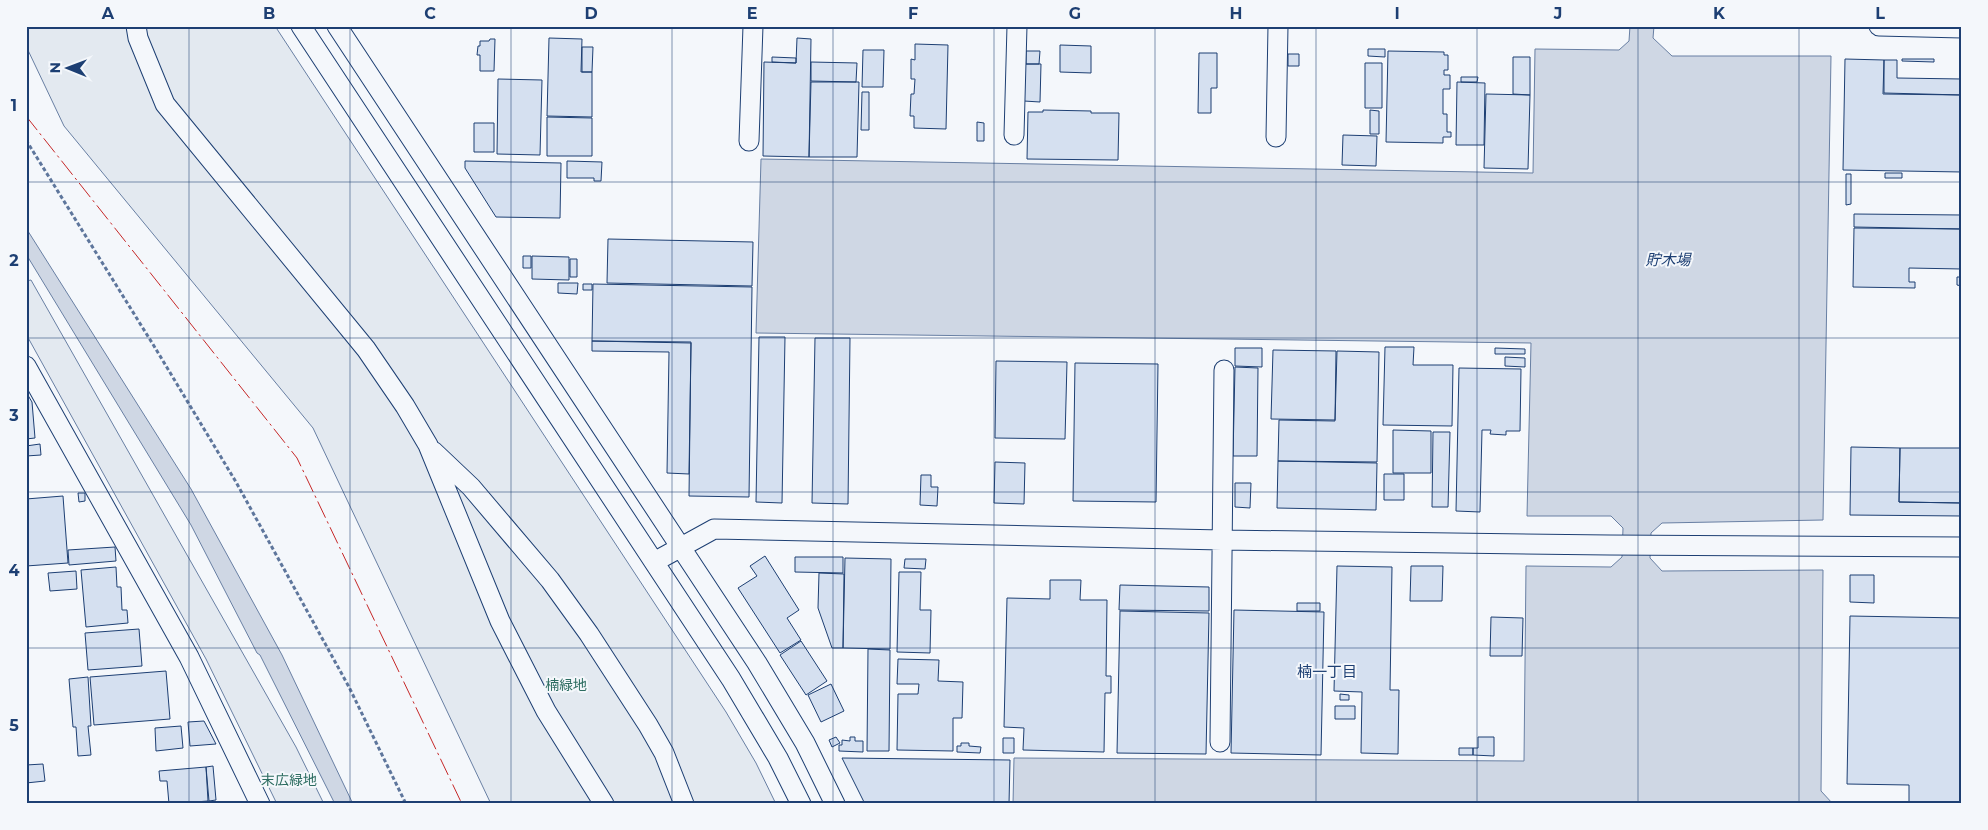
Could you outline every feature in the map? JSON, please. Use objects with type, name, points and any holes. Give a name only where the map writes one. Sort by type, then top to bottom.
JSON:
[{"type":"street","points":[[136,26],[166,104],[366,350],[405,406],[428,445],[500,621],[546,711],[604,804]]},
{"type":"street","points":[[749,141],[753,26]]},
{"type":"street","points":[[1014,135],[1016,26]]},
{"type":"street","points":[[1276,137],[1278,26]]},
{"type":"street","points":[[1879,26],[1962,28]]},
{"type":"street","points":[[800,804],[778,758],[731,679],[305,33],[340,27],[757,663],[805,743],[835,804]]},
{"type":"street","points":[[26,366],[189,657],[260,804]]},
{"type":"street","points":[[1220,742],[1224,370]]},
{"type":"street","points":[[428,445],[471,487],[550,580],[628,692],[648,725],[664,753],[684,804]]},
{"type":"street","points":[[654,562],[714,529],[1222,540],[1962,547]]},
{"type":"path","points":[[26,140],[236,482],[349,687],[406,804]]},
{"type":"green space","name":"楠緑地","points":[[26,26],[275,26],[726,712],[756,763],[776,804],[491,804],[313,428],[64,126],[26,46]]},
{"type":"green space","name":"末広緑地","points":[[31,280],[296,747],[324,804],[277,804],[206,659],[26,334],[26,281]]},
{"type":"water","name":"貯木場","points":[[1630,26],[1654,26],[1653,38],[1672,56],[1831,56],[1823,520],[1662,523],[1651,533],[1650,558],[1662,571],[1823,570],[1821,791],[1833,804],[1013,804],[1014,758],[1524,761],[1526,566],[1611,567],[1622,557],[1623,528],[1611,516],[1527,516],[1531,343],[756,333],[761,159],[1533,173],[1535,49],[1619,50],[1629,41]]},
{"type":"water","points":[[26,228],[191,489],[282,655],[353,804],[335,804],[260,655],[257,653],[191,525],[26,254]]},
{"type":"building","points":[[549,38],[582,39],[581,72],[592,72],[592,117],[547,116]]},
{"type":"building","points":[[797,38],[811,39],[809,157],[763,156],[764,62],[796,63]]},
{"type":"building","points":[[490,39],[495,39],[494,71],[480,71],[480,55],[477,55],[478,46],[480,46],[480,41],[489,41]]},
{"type":"building","points":[[915,44],[948,45],[946,129],[914,128],[914,116],[910,116],[911,94],[914,94],[915,79],[911,79],[911,59],[915,60]]},
{"type":"building","points":[[1060,45],[1091,46],[1091,73],[1060,72]]},
{"type":"building","points":[[582,47],[593,47],[592,72],[582,72]]},
{"type":"building","points":[[1368,49],[1385,49],[1385,57],[1368,56]]},
{"type":"building","points":[[863,50],[884,50],[883,87],[862,87]]},
{"type":"building","points":[[1026,51],[1040,51],[1039,64],[1026,64]]},
{"type":"building","points":[[1388,51],[1444,52],[1444,55],[1448,55],[1448,70],[1444,70],[1444,75],[1450,75],[1450,89],[1443,89],[1443,114],[1447,114],[1447,132],[1451,132],[1451,137],[1443,137],[1443,143],[1386,142]]},
{"type":"building","points":[[1199,53],[1217,53],[1217,88],[1211,88],[1211,113],[1198,113]]},
{"type":"building","points":[[1288,54],[1299,54],[1299,66],[1288,66]]},
{"type":"building","points":[[772,57],[796,58],[796,63],[772,62]]},
{"type":"building","points":[[1513,57],[1530,57],[1530,95],[1513,94]]},
{"type":"building","points":[[1845,59],[1884,60],[1883,94],[1962,95],[1962,172],[1843,170]]},
{"type":"building","points":[[1902,59],[1934,59],[1934,62],[1902,61]]},
{"type":"building","points":[[1884,60],[1897,60],[1897,78],[1962,79],[1962,95],[1884,93]]},
{"type":"building","points":[[811,62],[857,63],[856,82],[811,81]]},
{"type":"building","points":[[1365,63],[1382,63],[1382,108],[1365,108]]},
{"type":"building","points":[[1025,64],[1041,64],[1040,102],[1024,101]]},
{"type":"building","points":[[1461,77],[1478,77],[1477,82],[1461,82]]},
{"type":"building","points":[[498,79],[542,80],[540,155],[497,154]]},
{"type":"building","points":[[811,82],[859,82],[857,157],[809,157]]},
{"type":"building","points":[[1457,82],[1485,83],[1484,145],[1456,145]]},
{"type":"building","points":[[862,92],[869,92],[869,130],[861,130]]},
{"type":"building","points":[[1486,94],[1530,95],[1528,169],[1484,168]]},
{"type":"building","points":[[1043,110],[1119,113],[1118,160],[1027,159],[1028,112],[1043,112]]},
{"type":"building","points":[[1370,110],[1379,111],[1379,134],[1370,134]]},
{"type":"building","points":[[547,117],[592,118],[592,156],[547,156]]},
{"type":"building","points":[[977,122],[984,123],[984,141],[977,141]]},
{"type":"building","points":[[474,123],[494,123],[494,152],[474,152]]},
{"type":"building","points":[[1343,135],[1377,136],[1376,166],[1342,165]]},
{"type":"building","points":[[465,161],[561,163],[560,218],[496,217],[465,168]]},
{"type":"building","points":[[567,161],[602,162],[601,181],[594,181],[594,178],[567,178]]},
{"type":"building","points":[[1885,173],[1902,173],[1902,178],[1885,178]]},
{"type":"building","points":[[1846,174],[1851,174],[1851,204],[1846,205]]},
{"type":"building","points":[[1854,214],[1962,215],[1962,229],[1854,227]]},
{"type":"building","points":[[1854,228],[1962,229],[1962,269],[1909,268],[1909,282],[1915,282],[1915,288],[1853,287]]},
{"type":"building","points":[[608,239],[753,242],[752,286],[607,283]]},
{"type":"building","points":[[523,256],[531,256],[531,268],[523,268]]},
{"type":"building","points":[[532,256],[569,257],[569,280],[532,279]]},
{"type":"building","points":[[570,259],[577,259],[577,277],[570,277]]},
{"type":"building","points":[[1957,277],[1962,277],[1962,286],[1957,285]]},
{"type":"building","points":[[558,283],[578,283],[577,294],[558,293]]},
{"type":"building","points":[[583,284],[592,284],[592,290],[583,290]]},
{"type":"building","points":[[593,284],[752,287],[749,497],[689,496],[691,342],[592,341]]},
{"type":"building","points":[[759,337],[785,337],[782,503],[756,502]]},
{"type":"building","points":[[815,338],[850,338],[848,504],[812,503]]},
{"type":"building","points":[[592,341],[691,343],[689,474],[667,473],[669,352],[592,351]]},
{"type":"building","points":[[1385,347],[1414,347],[1413,365],[1453,365],[1452,426],[1383,425]]},
{"type":"building","points":[[1235,348],[1262,348],[1262,367],[1235,366]]},
{"type":"building","points":[[1495,348],[1525,349],[1525,354],[1495,354]]},
{"type":"building","points":[[1273,350],[1336,351],[1335,420],[1271,419]]},
{"type":"building","points":[[1337,351],[1379,352],[1377,462],[1278,461],[1279,420],[1335,421]]},
{"type":"building","points":[[1505,357],[1525,358],[1525,367],[1505,366]]},
{"type":"building","points":[[996,361],[1067,362],[1065,439],[995,438]]},
{"type":"building","points":[[1075,363],[1158,364],[1156,502],[1073,501]]},
{"type":"building","points":[[1235,367],[1258,368],[1257,456],[1233,456]]},
{"type":"building","points":[[1459,368],[1521,369],[1520,431],[1506,431],[1506,435],[1490,434],[1491,430],[1482,430],[1480,512],[1456,511]]},
{"type":"building","points":[[26,392],[32,402],[35,438],[26,439]]},
{"type":"building","points":[[1393,430],[1431,431],[1431,473],[1393,473]]},
{"type":"building","points":[[1433,432],[1450,432],[1448,507],[1432,507]]},
{"type":"building","points":[[40,444],[41,455],[26,456],[26,446]]},
{"type":"building","points":[[1851,447],[1900,448],[1899,502],[1962,503],[1962,516],[1850,515]]},
{"type":"building","points":[[1900,448],[1962,448],[1962,503],[1899,502]]},
{"type":"building","points":[[1278,461],[1377,463],[1376,510],[1277,508]]},
{"type":"building","points":[[995,462],[1025,463],[1024,504],[994,503]]},
{"type":"building","points":[[1384,474],[1404,474],[1404,500],[1384,500]]},
{"type":"building","points":[[921,475],[931,475],[931,487],[938,487],[937,506],[920,505]]},
{"type":"building","points":[[1235,483],[1251,483],[1250,508],[1235,507]]},
{"type":"building","points":[[78,493],[85,493],[85,501],[79,502]]},
{"type":"building","points":[[63,496],[68,563],[26,566],[26,499]]},
{"type":"building","points":[[115,547],[116,561],[69,565],[68,550]]},
{"type":"building","points":[[765,556],[799,610],[787,618],[801,640],[780,653],[738,588],[757,576],[750,566]]},
{"type":"building","points":[[795,557],[843,557],[843,573],[795,572]]},
{"type":"building","points":[[845,558],[891,559],[890,649],[843,648]]},
{"type":"building","points":[[905,559],[926,559],[925,569],[904,568]]},
{"type":"building","points":[[1337,566],[1392,567],[1390,690],[1399,690],[1398,754],[1361,753],[1362,692],[1334,691]]},
{"type":"building","points":[[1411,566],[1443,566],[1442,601],[1410,601]]},
{"type":"building","points":[[116,567],[117,587],[121,587],[122,610],[127,610],[128,623],[86,627],[81,570]]},
{"type":"building","points":[[76,571],[77,589],[50,591],[48,573]]},
{"type":"building","points":[[899,572],[921,572],[920,610],[931,610],[930,653],[897,652]]},
{"type":"building","points":[[819,573],[844,574],[843,648],[832,648],[818,608]]},
{"type":"building","points":[[1850,575],[1874,575],[1874,603],[1850,602]]},
{"type":"building","points":[[1050,580],[1081,580],[1080,600],[1107,600],[1106,676],[1111,676],[1111,693],[1105,693],[1104,752],[1023,750],[1024,728],[1004,727],[1007,598],[1050,599]]},
{"type":"building","points":[[1120,585],[1209,587],[1209,611],[1119,610]]},
{"type":"building","points":[[1297,603],[1320,603],[1320,611],[1297,611]]},
{"type":"building","points":[[1234,610],[1324,612],[1321,755],[1231,753]]},
{"type":"building","points":[[1120,611],[1209,613],[1206,754],[1117,753]]},
{"type":"building","points":[[1850,616],[1962,618],[1962,804],[1909,804],[1909,785],[1847,784]]},
{"type":"building","points":[[1491,617],[1523,618],[1522,656],[1490,656]]},
{"type":"building","points":[[139,629],[142,666],[88,670],[85,633]]},
{"type":"building","points":[[801,641],[827,681],[806,695],[780,655]]},
{"type":"building","points":[[868,649],[890,650],[889,751],[867,751]]},
{"type":"building","points":[[898,659],[939,660],[938,681],[963,682],[962,718],[953,718],[953,751],[897,750],[898,694],[918,694],[919,684],[897,684]]},
{"type":"building","points":[[166,671],[170,719],[94,725],[90,677]]},
{"type":"building","points":[[88,677],[91,726],[88,726],[91,755],[78,756],[76,727],[73,727],[69,679]]},
{"type":"building","points":[[831,684],[844,711],[821,722],[808,695]]},
{"type":"building","points":[[1340,694],[1349,695],[1349,700],[1340,700]]},
{"type":"building","points":[[1335,706],[1355,706],[1355,719],[1335,719]]},
{"type":"building","points":[[204,721],[216,744],[190,746],[188,722]]},
{"type":"building","points":[[181,726],[183,748],[156,751],[155,728]]},
{"type":"building","points":[[836,737],[840,743],[832,747],[829,740]]},
{"type":"building","points":[[850,737],[855,737],[855,741],[863,741],[863,752],[839,751],[839,745],[842,745],[842,740],[850,741]]},
{"type":"building","points":[[1478,737],[1494,737],[1494,756],[1473,755],[1473,748],[1478,748]]},
{"type":"building","points":[[1003,738],[1014,738],[1014,753],[1003,753]]},
{"type":"building","points":[[961,743],[969,743],[969,746],[981,747],[980,753],[957,752],[957,746],[961,746]]},
{"type":"building","points":[[1459,748],[1473,748],[1473,755],[1459,755]]},
{"type":"building","points":[[842,758],[1010,760],[1009,804],[865,804]]},
{"type":"building","points":[[43,764],[45,781],[26,783],[26,765]]},
{"type":"building","points":[[213,766],[216,800],[209,801],[206,767]]},
{"type":"building","points":[[206,767],[208,801],[169,804],[167,781],[160,781],[159,771]]},
{"type":"power","points":[[26,116],[297,458],[462,804]]},
{"type":"district","name":"楠一丁目","points":[[1327,672]]}]
